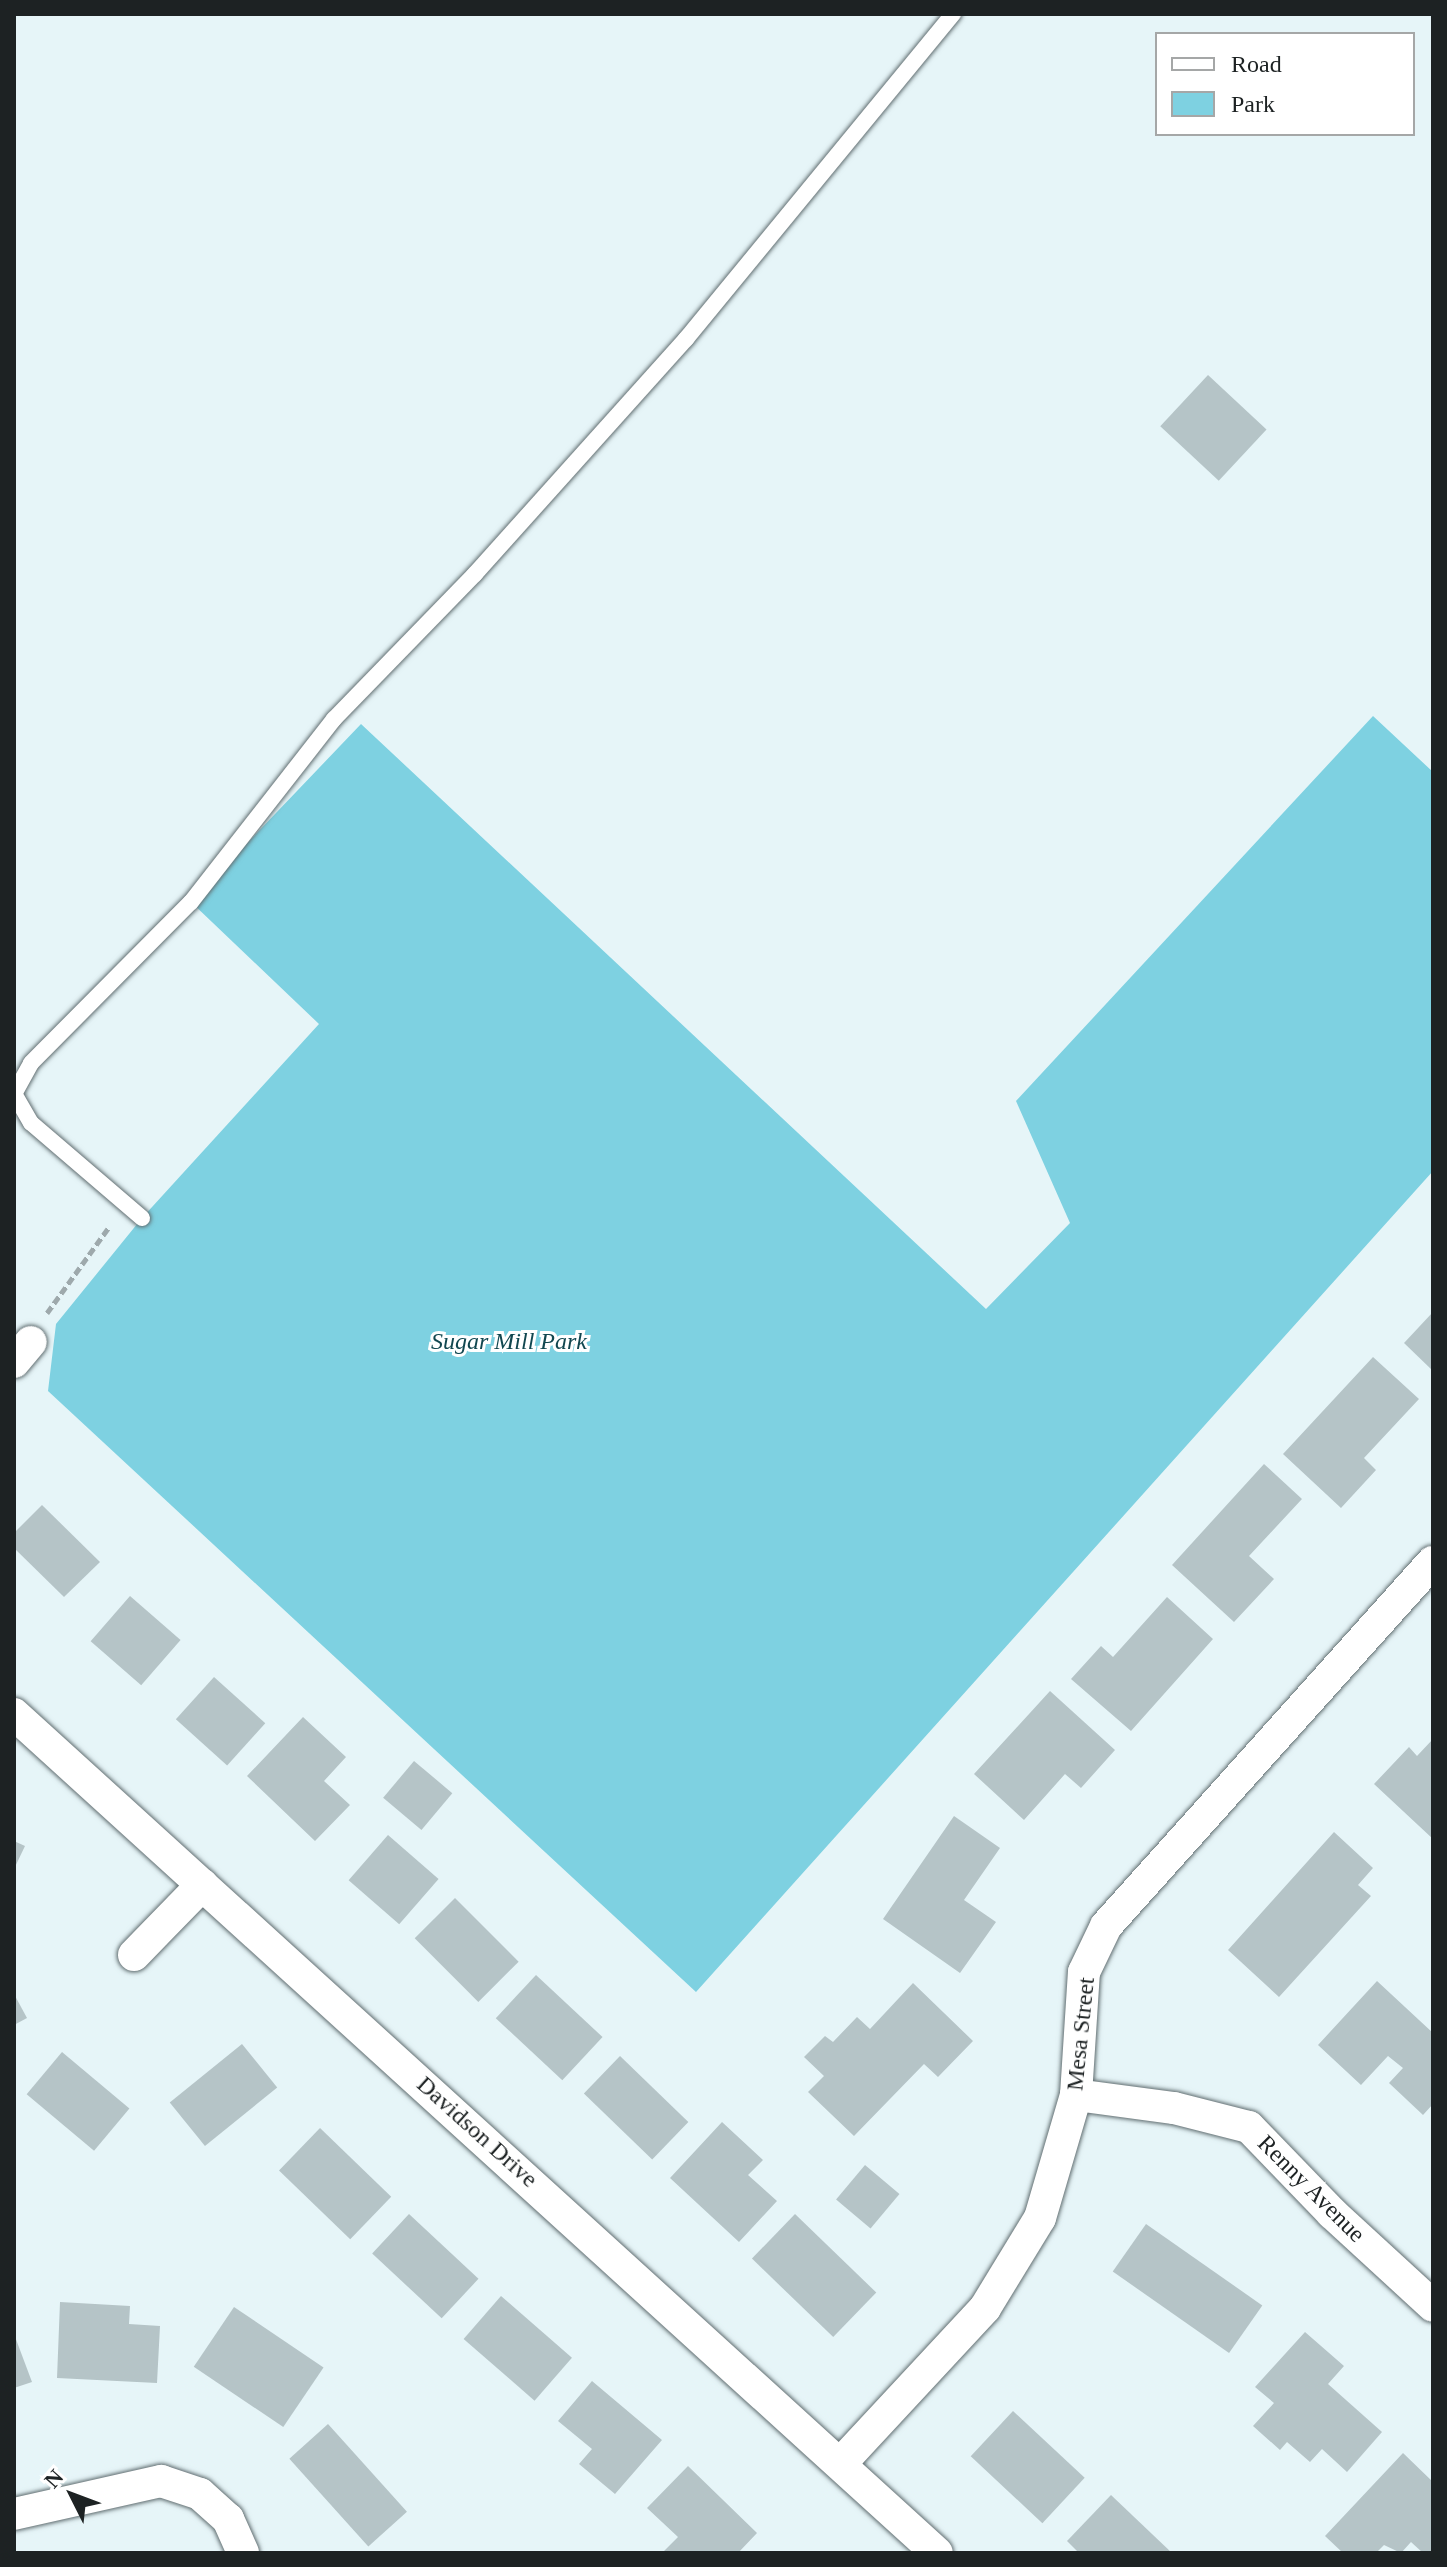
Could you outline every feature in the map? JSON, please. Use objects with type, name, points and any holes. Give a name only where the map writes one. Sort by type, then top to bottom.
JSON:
[{"type":"street","name":"Mesa Street","points":[[842,2462],[985,2308],[1040,2218],[1076,2095],[1084,1972],[1106,1926],[1433,1562]]},
{"type":"street","name":"Davidson Drive","points":[[14,1714],[842,2462],[937,2553]]},
{"type":"street","points":[[134,1955],[202,1885]]},
{"type":"street","name":"Renny Avenue","points":[[1076,2095],[1174,2108],[1249,2127],[1332,2213],[1433,2306]]},
{"type":"street","points":[[14,2514],[161,2481],[209,2502],[228,2519],[243,2553]]},
{"type":"lane","points":[[142,1218],[31,1123],[14,1094],[31,1063],[191,902],[334,719],[475,574],[686,339],[953,14]]},
{"type":"path","points":[[22,1352],[125,1204]]},
{"type":"green space","name":"Sugar Mill Park","points":[[1373,716],[1433,772],[1433,1171],[696,1992],[48,1391],[56,1324],[142,1218],[319,1024],[191,902],[361,724],[986,1309],[1070,1223],[1016,1101]]},
{"type":"building","points":[[1208,375],[1267,430],[1219,481],[1160,426]]},
{"type":"building","points":[[1433,1312],[1433,1371],[1404,1343]]},
{"type":"building","points":[[1373,1357],[1419,1399],[1364,1458],[1376,1470],[1341,1508],[1283,1454]]},
{"type":"building","points":[[1264,1464],[1302,1499],[1249,1556],[1274,1579],[1234,1622],[1172,1565]]},
{"type":"building","points":[[42,1505],[100,1562],[64,1597],[14,1548],[14,1533]]},
{"type":"building","points":[[130,1596],[181,1640],[141,1685],[91,1641]]},
{"type":"building","points":[[1167,1597],[1213,1639],[1131,1731],[1071,1679],[1101,1646],[1113,1657]]},
{"type":"building","points":[[214,1677],[265,1723],[227,1766],[176,1719]]},
{"type":"building","points":[[1050,1691],[1115,1750],[1081,1788],[1065,1774],[1024,1820],[974,1774]]},
{"type":"building","points":[[303,1717],[346,1757],[324,1781],[350,1805],[315,1841],[247,1776]]},
{"type":"building","points":[[1433,1739],[1433,1839],[1374,1784],[1409,1747],[1417,1756]]},
{"type":"building","points":[[414,1761],[452,1793],[421,1830],[383,1798]]},
{"type":"building","points":[[954,1816],[1000,1848],[964,1900],[996,1922],[960,1973],[883,1919]]},
{"type":"building","points":[[1334,1832],[1373,1868],[1358,1885],[1371,1896],[1279,1997],[1228,1950]]},
{"type":"building","points":[[388,1835],[439,1879],[399,1924],[349,1880]]},
{"type":"building","points":[[14,1841],[25,1846],[14,1869]]},
{"type":"building","points":[[455,1898],[519,1962],[478,2002],[415,1938]]},
{"type":"building","points":[[536,1975],[603,2037],[562,2080],[496,2018]]},
{"type":"building","points":[[1377,1981],[1433,2033],[1433,2104],[1423,2115],[1389,2083],[1403,2068],[1388,2056],[1361,2085],[1318,2045]]},
{"type":"building","points":[[913,1983],[973,2041],[938,2077],[924,2064],[854,2136],[808,2092],[824,2076],[804,2057],[825,2036],[833,2042],[857,2017],[870,2029]]},
{"type":"building","points":[[14,1994],[27,2018],[14,2025]]},
{"type":"building","points":[[242,2044],[277,2088],[205,2146],[170,2103]]},
{"type":"building","points":[[62,2052],[129,2109],[94,2151],[27,2094]]},
{"type":"building","points":[[620,2056],[688,2122],[652,2159],[584,2093]]},
{"type":"building","points":[[722,2122],[763,2160],[748,2175],[777,2201],[739,2242],[670,2178]]},
{"type":"building","points":[[320,2128],[391,2197],[350,2239],[279,2170]]},
{"type":"building","points":[[865,2165],[899,2194],[871,2228],[836,2199]]},
{"type":"building","points":[[409,2214],[478,2279],[442,2318],[372,2253]]},
{"type":"building","points":[[795,2214],[876,2292],[833,2337],[752,2259]]},
{"type":"building","points":[[1146,2224],[1262,2305],[1229,2353],[1113,2272]]},
{"type":"building","points":[[501,2296],[572,2358],[535,2401],[464,2339]]},
{"type":"building","points":[[60,2302],[130,2306],[129,2324],[160,2326],[157,2383],[57,2378]]},
{"type":"building","points":[[234,2307],[324,2367],[283,2427],[194,2367]]},
{"type":"building","points":[[1305,2332],[1344,2366],[1328,2384],[1382,2432],[1347,2472],[1322,2449],[1310,2462],[1287,2442],[1280,2450],[1253,2426],[1274,2403],[1255,2387]]},
{"type":"building","points":[[14,2334],[32,2382],[14,2388]]},
{"type":"building","points":[[592,2381],[662,2440],[615,2494],[579,2464],[592,2449],[558,2421]]},
{"type":"building","points":[[1013,2411],[1085,2478],[1042,2523],[971,2456]]},
{"type":"building","points":[[328,2424],[407,2512],[368,2546],[289,2459]]},
{"type":"building","points":[[1403,2453],[1433,2482],[1433,2553],[1423,2553],[1411,2542],[1401,2553],[1384,2545],[1376,2553],[1343,2553],[1325,2536]]},
{"type":"building","points":[[688,2466],[757,2533],[738,2553],[662,2553],[678,2537],[647,2508]]},
{"type":"building","points":[[1111,2495],[1172,2553],[1079,2553],[1067,2541]]}]
